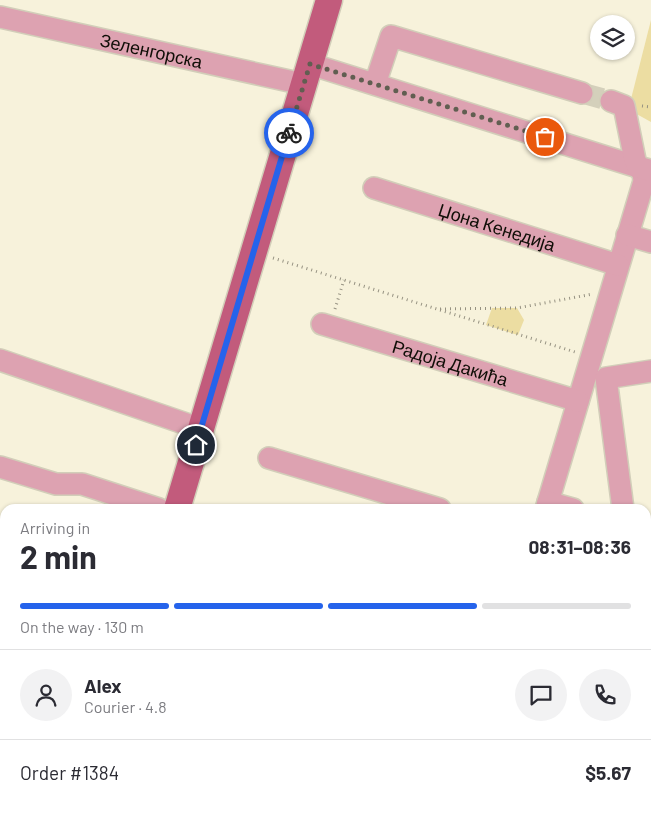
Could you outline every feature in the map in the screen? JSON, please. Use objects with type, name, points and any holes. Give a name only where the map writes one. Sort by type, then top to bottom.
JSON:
[{"type":"main road","points":[[179,504],[329,0]]},
{"type":"street","name":"Зеленгорска","points":[[0,17],[306,74]]},
{"type":"street","points":[[375,84],[391,36],[582,93]]},
{"type":"street","points":[[306,74],[375,84],[645,169]]},
{"type":"street","points":[[617,104],[633,154],[645,169]]},
{"type":"street","points":[[547,504],[578,401],[594,370],[611,290],[644,181],[643,173],[645,169]]},
{"type":"street","name":"Џона Кенедија","points":[[374,188],[618,265]]},
{"type":"street","points":[[627,235],[651,242]]},
{"type":"street","name":"Радоја Дакића","points":[[326,325],[578,401]]},
{"type":"street","points":[[0,360],[201,429]]},
{"type":"street","points":[[594,370],[651,371]]},
{"type":"street","points":[[594,370],[622,504]]},
{"type":"street","points":[[270,458],[423,504]]},
{"type":"street","points":[[0,467],[56,484],[82,484],[144,504]]},
{"type":"path","points":[[265,256],[436,309],[594,370]]},
{"type":"path","points":[[326,325],[344,280]]},
{"type":"path","points":[[436,309],[517,308],[611,290]]},
{"type":"shaded area","points":[[651,20],[651,122],[633,112],[631,99]]},
{"type":"shaded area","points":[[492,308],[517,308],[524,320],[518,335],[486,325]]},
{"type":"tunnel","points":[[582,93],[611,101]]},
{"type":"way so far","points":[[289,133],[310,64],[545,137]]},
{"type":"route","points":[[196,445],[289,133]]}]
